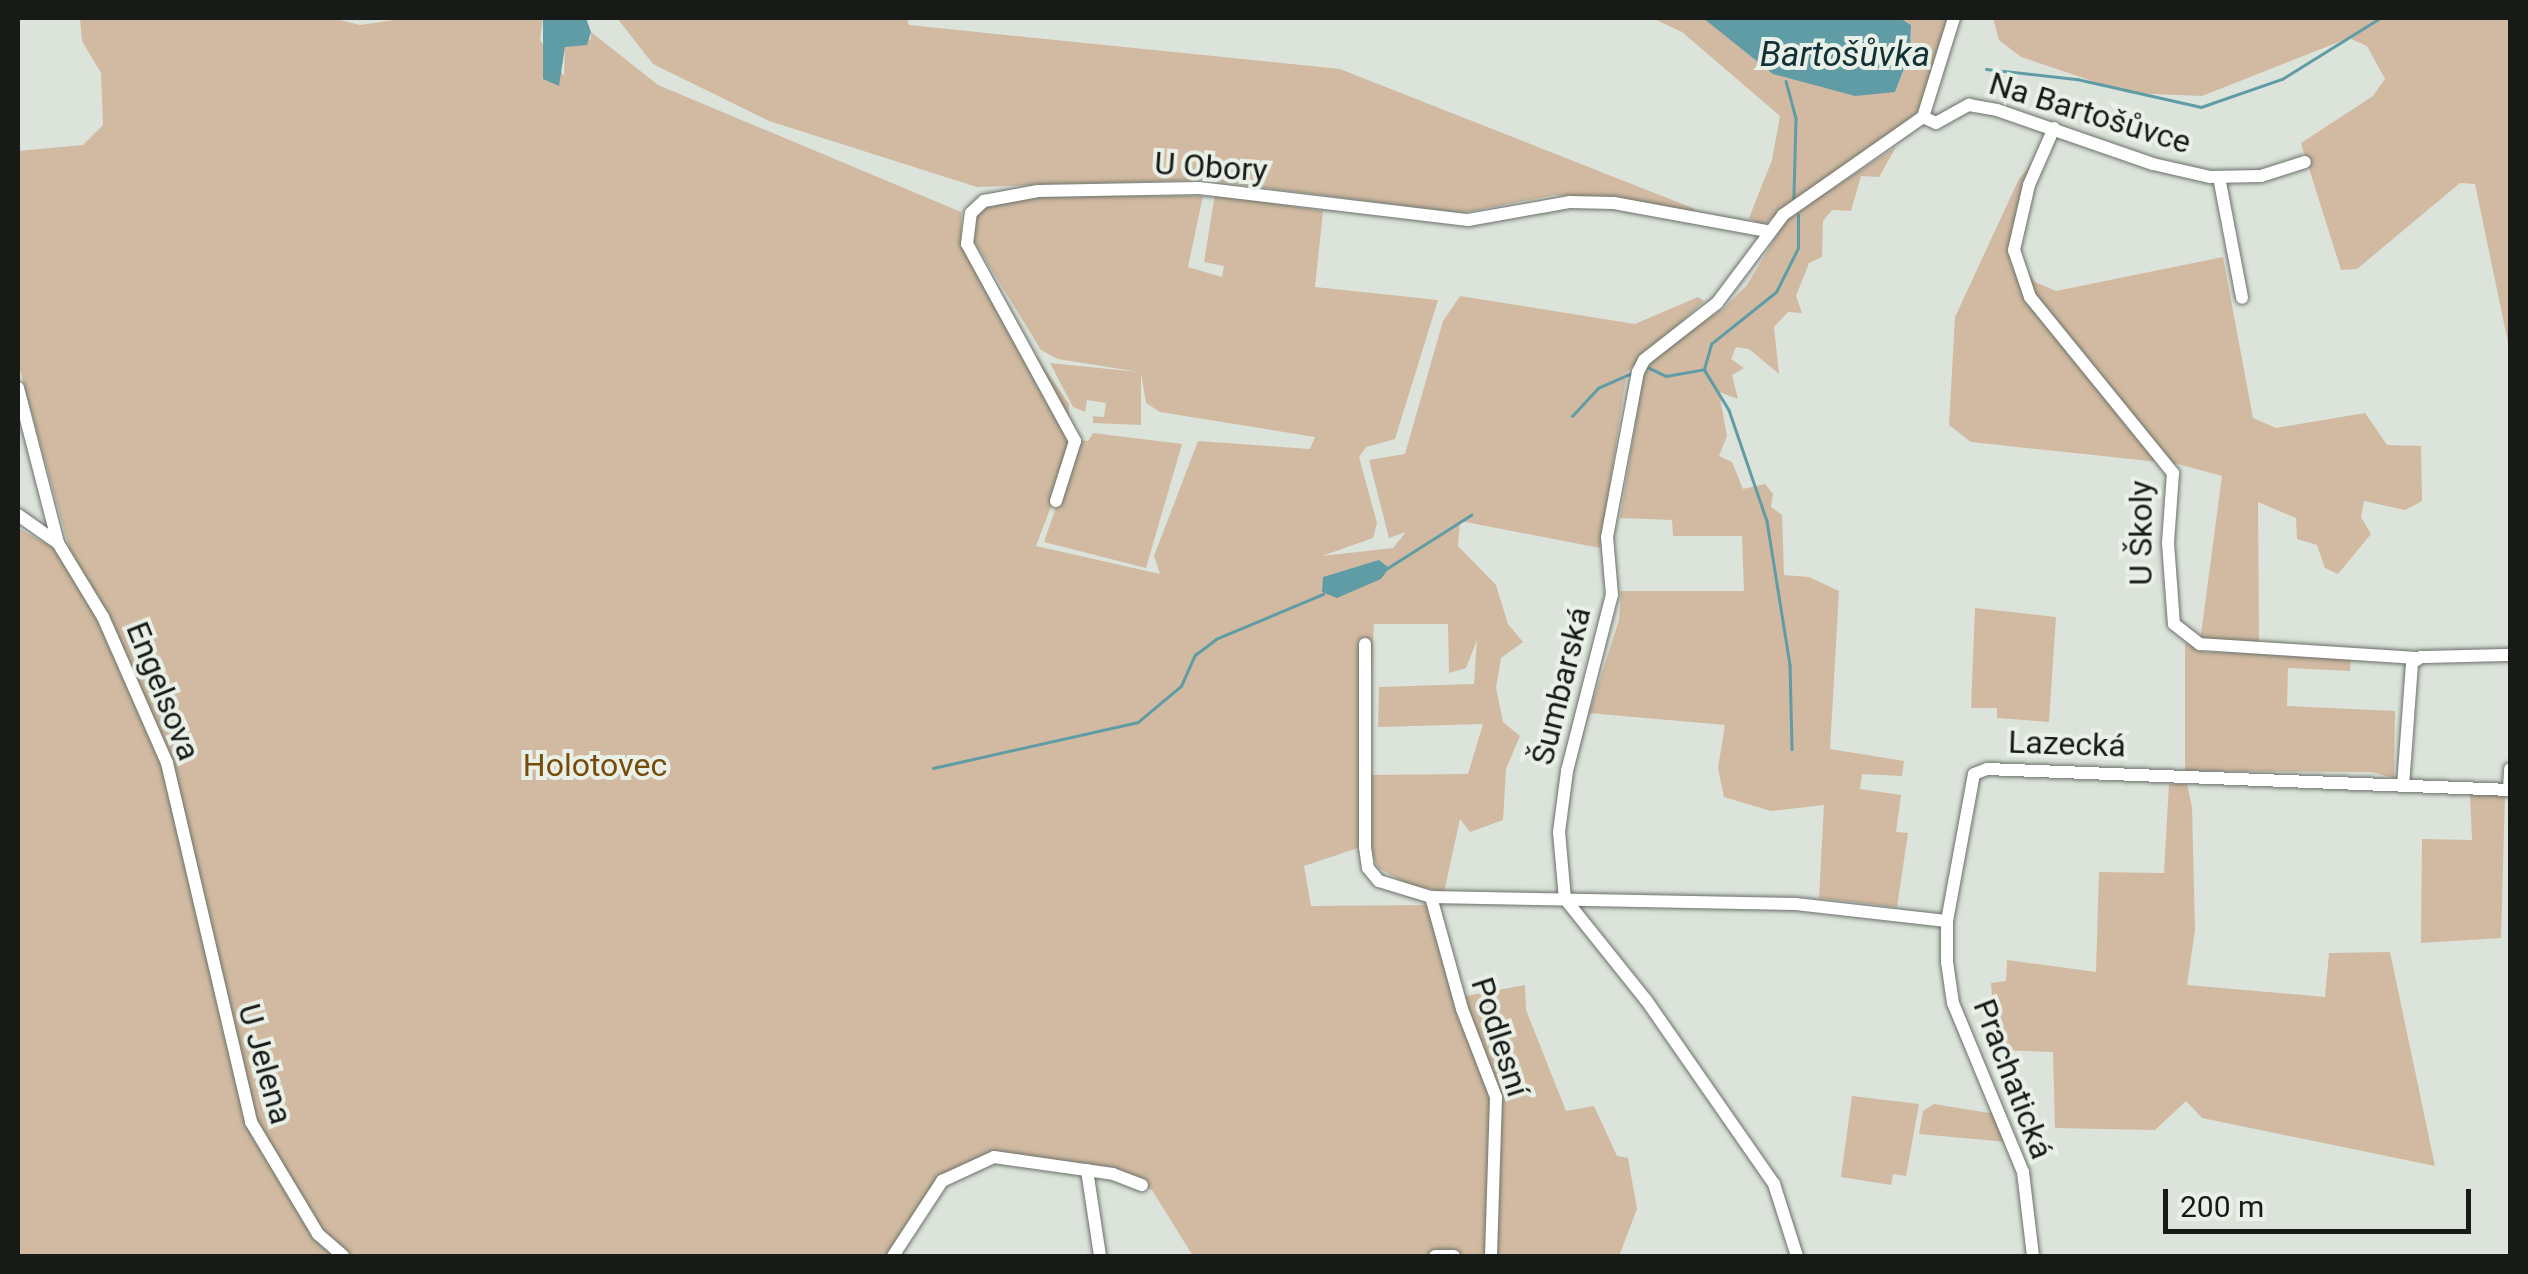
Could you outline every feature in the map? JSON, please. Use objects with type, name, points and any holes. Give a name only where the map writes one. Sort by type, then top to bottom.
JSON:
[{"type":"street","points":[[1924,117],[1954,18]]},
{"type":"street","name":"Na Bartošůvce","points":[[1924,117],[1936,123],[1969,105],[2054,128],[2152,164],[2218,176],[2261,176],[2305,162]]},
{"type":"street","name":"Šumbarská","points":[[1565,900],[1559,832],[1565,786],[1612,595],[1607,537],[1638,372],[1644,360],[1718,303],[1767,232],[1924,117]]},
{"type":"street","name":"U Školy","points":[[2054,128],[2030,185],[2014,250],[2030,298],[2173,473],[2168,543],[2174,624],[2200,644],[2418,658],[2510,655]]},
{"type":"street","points":[[2218,176],[2242,298]]},
{"type":"street","name":"U Obory","points":[[1056,501],[1075,442],[968,244],[971,213],[984,200],[1038,191],[1199,188],[1468,220],[1570,202],[1614,203],[1767,232]]},
{"type":"street","points":[[18,388],[58,543]]},
{"type":"street","name":"Engelsova","points":[[18,515],[58,543],[104,617],[167,763],[212,978]]},
{"type":"street","points":[[1365,644],[1368,868],[1379,881],[1431,898],[1796,904],[1947,921]]},
{"type":"street","points":[[2403,786],[2410,670],[2418,658]]},
{"type":"street","name":"Lazecká","points":[[1947,921],[1967,790],[1974,774],[1986,769],[2510,790]]},
{"type":"street","points":[[2510,769],[2510,790]]},
{"type":"street","name":"Podlesní","points":[[1431,898],[1462,1010],[1496,1098],[1491,1256]]},
{"type":"street","points":[[1565,900],[1646,1000],[1774,1184],[1797,1256]]},
{"type":"street","name":"Prachatická","points":[[1947,921],[1953,1004],[2023,1172],[2032,1256]]},
{"type":"street","name":"U Jelena","points":[[212,978],[264,1152],[318,1234],[343,1256]]},
{"type":"street","points":[[894,1256],[929,1194],[959,1170],[1017,1156],[1142,1185]]},
{"type":"street","points":[[1087,1170],[1100,1256]]},
{"type":"street","points":[[1435,1256],[1454,1256]]},
{"type":"green space","name":"Holotovec","points":[[80,18],[332,18],[360,25],[408,18],[543,18],[540,40],[564,76],[565,47],[591,39],[591,32],[658,85],[961,212],[962,247],[1069,404],[1069,459],[1036,546],[1160,574],[1154,556],[1198,441],[1310,449],[1315,437],[1160,412],[1146,403],[1141,373],[1141,425],[1093,423],[1093,416],[1104,417],[1106,403],[1087,400],[1085,412],[1073,407],[1050,363],[1139,372],[1058,359],[1041,350],[974,241],[977,215],[991,203],[1041,196],[1203,196],[1188,267],[1222,277],[1224,266],[1204,262],[1215,194],[1323,211],[1315,287],[1438,300],[1395,439],[1366,447],[1359,457],[1377,523],[1373,538],[1322,556],[1393,548],[1406,532],[1389,538],[1369,460],[1405,454],[1443,321],[1460,296],[1635,324],[1698,297],[1704,301],[1627,372],[1600,548],[1460,521],[1458,546],[1496,585],[1508,624],[1523,642],[1501,658],[1496,688],[1503,722],[1520,736],[1506,769],[1503,820],[1470,832],[1460,819],[1444,892],[1410,885],[1378,868],[1371,850],[1371,775],[1468,774],[1483,724],[1378,727],[1379,687],[1474,684],[1477,640],[1466,668],[1449,673],[1448,624],[1374,624],[1361,847],[1304,866],[1311,906],[1435,905],[1461,997],[1525,985],[1526,1010],[1566,1111],[1594,1106],[1617,1156],[1628,1158],[1637,1209],[1619,1256],[1193,1256],[1152,1190],[1115,1171],[994,1154],[946,1173],[928,1190],[890,1256],[18,1256],[18,528],[72,558],[18,363],[18,151],[83,145],[103,125],[101,73],[82,41]]},
{"type":"green space","points":[[617,18],[907,18],[909,25],[1340,69],[1695,209],[1692,217],[1613,199],[1555,195],[1461,213],[1205,180],[977,187],[769,121],[653,64]]},
{"type":"green space","points":[[1652,18],[1703,18],[1895,92],[1910,53],[1911,25],[1900,18],[1948,18],[1924,103],[1896,136],[1762,225],[1749,218],[1772,160],[1780,116],[1682,32]]},
{"type":"green space","points":[[1993,18],[2510,18],[2510,352],[2475,184],[2460,183],[2357,269],[2341,270],[2301,143],[2373,96],[2385,79],[2367,46],[2349,38],[2202,96],[2128,93],[2021,57],[1999,40]]},
{"type":"green space","points":[[1896,147],[1879,177],[1861,176],[1851,211],[1832,210],[1823,221],[1822,257],[1809,263],[1796,296],[1802,313],[1788,312],[1774,327],[1779,374],[1749,349],[1736,347],[1731,359],[1744,368],[1732,375],[1738,399],[1719,392],[1727,436],[1719,456],[1732,462],[1743,489],[1765,484],[1773,494],[1771,507],[1782,515],[1784,575],[1809,577],[1839,591],[1830,749],[1904,761],[1902,776],[1862,774],[1860,789],[1901,795],[1896,832],[1908,833],[1897,907],[1819,898],[1824,805],[1771,811],[1724,797],[1718,768],[1725,725],[1589,713],[1619,620],[1621,591],[1744,591],[1742,536],[1673,536],[1672,520],[1620,518],[1644,373],[1665,346],[1723,309],[1747,285],[1787,218]]},
{"type":"green space","points":[[2034,161],[2011,249],[2035,282],[2056,291],[2223,257],[2253,418],[2276,428],[2365,413],[2387,445],[2421,446],[2422,501],[2405,510],[2364,501],[2361,517],[2371,534],[2338,574],[2325,568],[2317,545],[2297,539],[2296,518],[2258,502],[2259,643],[2200,642],[2222,476],[2178,464],[1971,442],[1949,425],[1955,317],[2019,179]]},
{"type":"green space","points":[[1093,433],[1182,444],[1146,568],[1044,542],[1079,440],[1088,441]]},
{"type":"green space","points":[[1975,608],[2056,617],[2049,722],[1997,718],[1997,708],[1971,708]]},
{"type":"green space","points":[[2185,643],[2204,652],[2351,655],[2350,671],[2288,668],[2287,706],[2395,711],[2394,778],[2372,772],[2185,771]]},
{"type":"green space","points":[[2169,784],[2187,784],[2192,807],[2195,930],[2187,985],[2325,997],[2329,953],[2390,952],[2435,1166],[2202,1118],[2186,1101],[2155,1130],[2055,1128],[2053,1052],[1996,1050],[1991,983],[2006,981],[2007,960],[2096,972],[2099,872],[2164,873]]},
{"type":"green space","points":[[2470,794],[2505,795],[2501,938],[2421,943],[2422,839],[2472,840]]},
{"type":"green space","points":[[1852,1096],[1919,1104],[1906,1176],[1893,1174],[1891,1185],[1841,1177]]},
{"type":"green space","points":[[1934,1104],[1995,1114],[2007,1142],[1919,1134],[1923,1111]]},
{"type":"water","points":[[543,18],[586,18],[591,32],[587,45],[565,47],[559,86],[543,79]]},
{"type":"water","name":"Bartošůvka","points":[[1703,18],[1900,18],[1911,25],[1910,53],[1895,92],[1855,96],[1773,74]]},
{"type":"water","points":[[1379,560],[1389,568],[1381,579],[1337,598],[1322,592],[1323,577]]},
{"type":"waterway","name":"Bartošůvka","points":[[1986,69],[2077,79],[2201,107],[2282,79],[2380,18]]},
{"type":"waterway","name":"Bartošůvka","points":[[1902,65],[1925,66]]},
{"type":"waterway","points":[[1786,81],[1796,119],[1794,198]]},
{"type":"waterway","points":[[1647,367],[1666,376],[1704,369],[1711,344],[1776,292],[1798,248],[1798,215]]},
{"type":"waterway","points":[[1704,369],[1729,410],[1767,521],[1790,665],[1792,749]]},
{"type":"waterway","points":[[1572,416],[1598,388],[1630,374]]},
{"type":"waterway","points":[[1386,569],[1471,515]]},
{"type":"waterway","points":[[933,768],[1138,722],[1181,686],[1195,655],[1216,639],[1323,594]]}]
